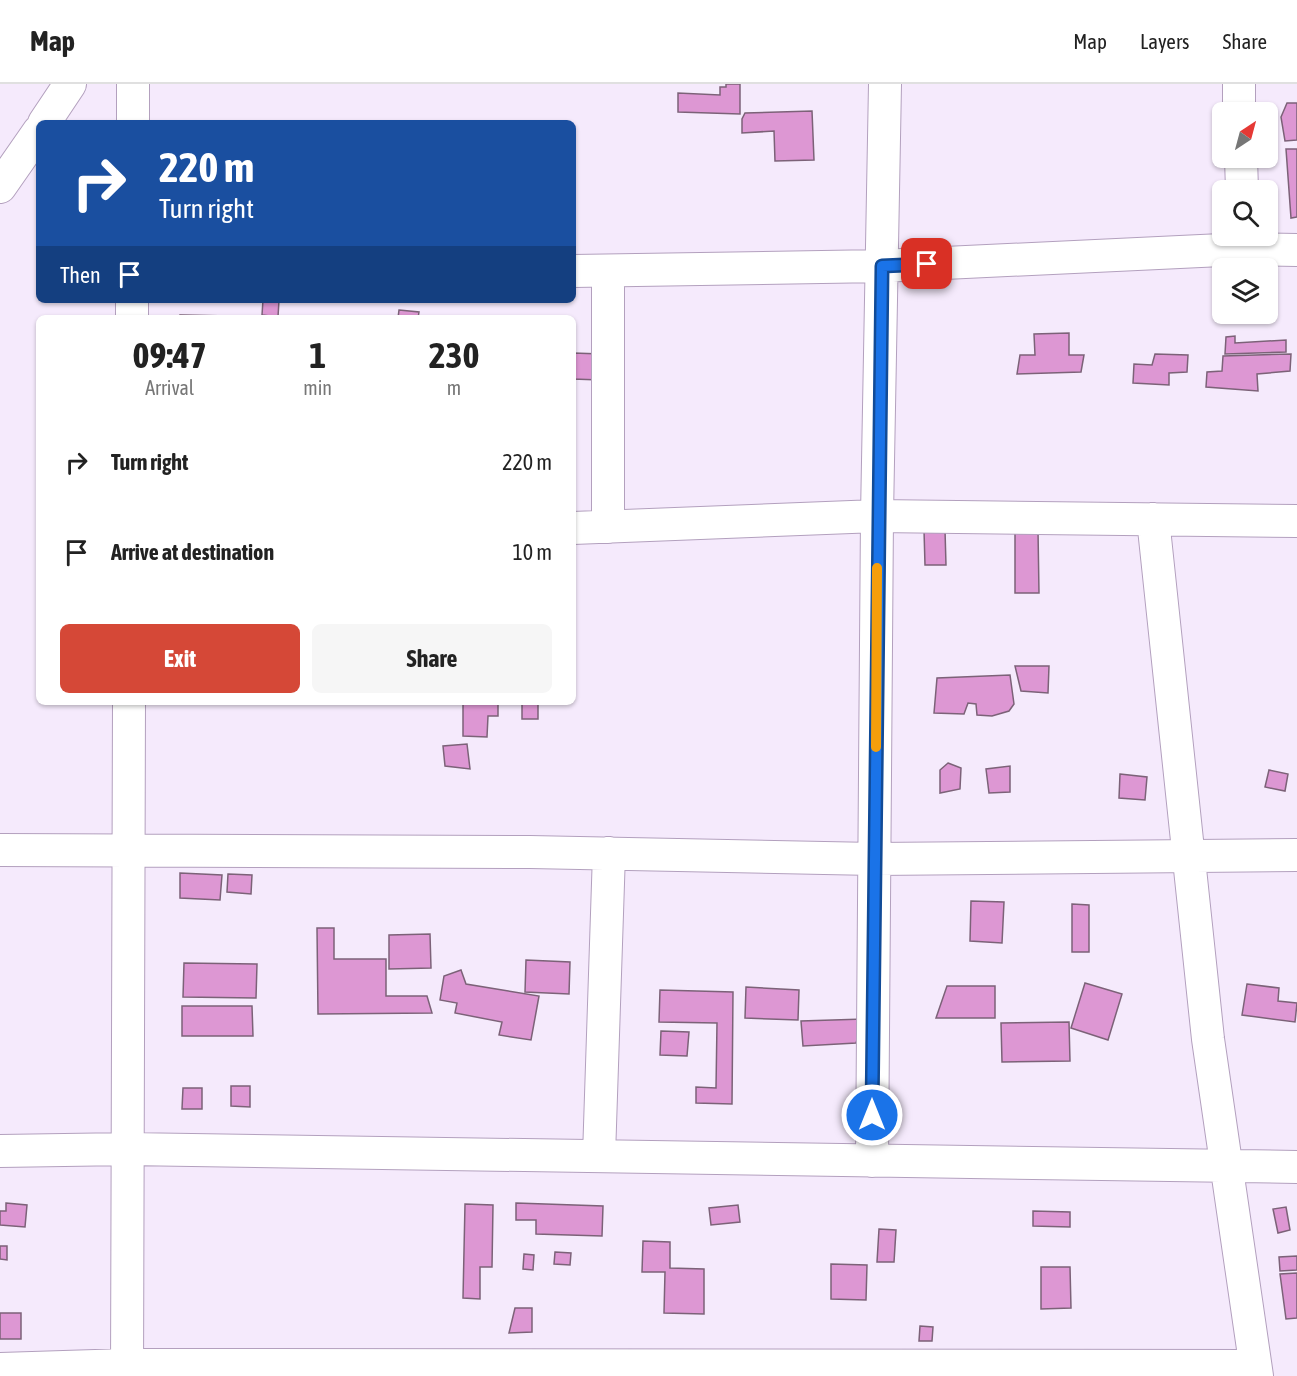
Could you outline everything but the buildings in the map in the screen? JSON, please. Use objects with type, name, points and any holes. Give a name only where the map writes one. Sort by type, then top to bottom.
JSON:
[{"type":"street","points":[[46,120],[70,84]]},
{"type":"street","points":[[133,84],[133,120]]},
{"type":"street","points":[[872,1161],[877,516],[885,84]]},
{"type":"street","points":[[1239,84],[1239,102]]},
{"type":"street","points":[[0,187],[36,135]]},
{"type":"street","points":[[576,271],[882,266],[1212,244]]},
{"type":"street","points":[[1270,246],[1297,250]]},
{"type":"street","points":[[608,271],[608,527]]},
{"type":"street","points":[[576,528],[877,516],[1297,521]]},
{"type":"street","points":[[0,1369],[1256,1371],[1208,1039],[1153,519]]},
{"type":"street","points":[[127,1370],[129,705]]},
{"type":"street","points":[[0,850],[609,853],[874,859],[1297,855]]},
{"type":"street","points":[[599,1156],[609,853]]},
{"type":"street","points":[[0,1151],[128,1149],[1297,1167]]},
{"type":"slow traffic","points":[[876,747],[877,568]]},
{"type":"route","points":[[872,1115],[877,516],[882,266],[927,264]]}]
